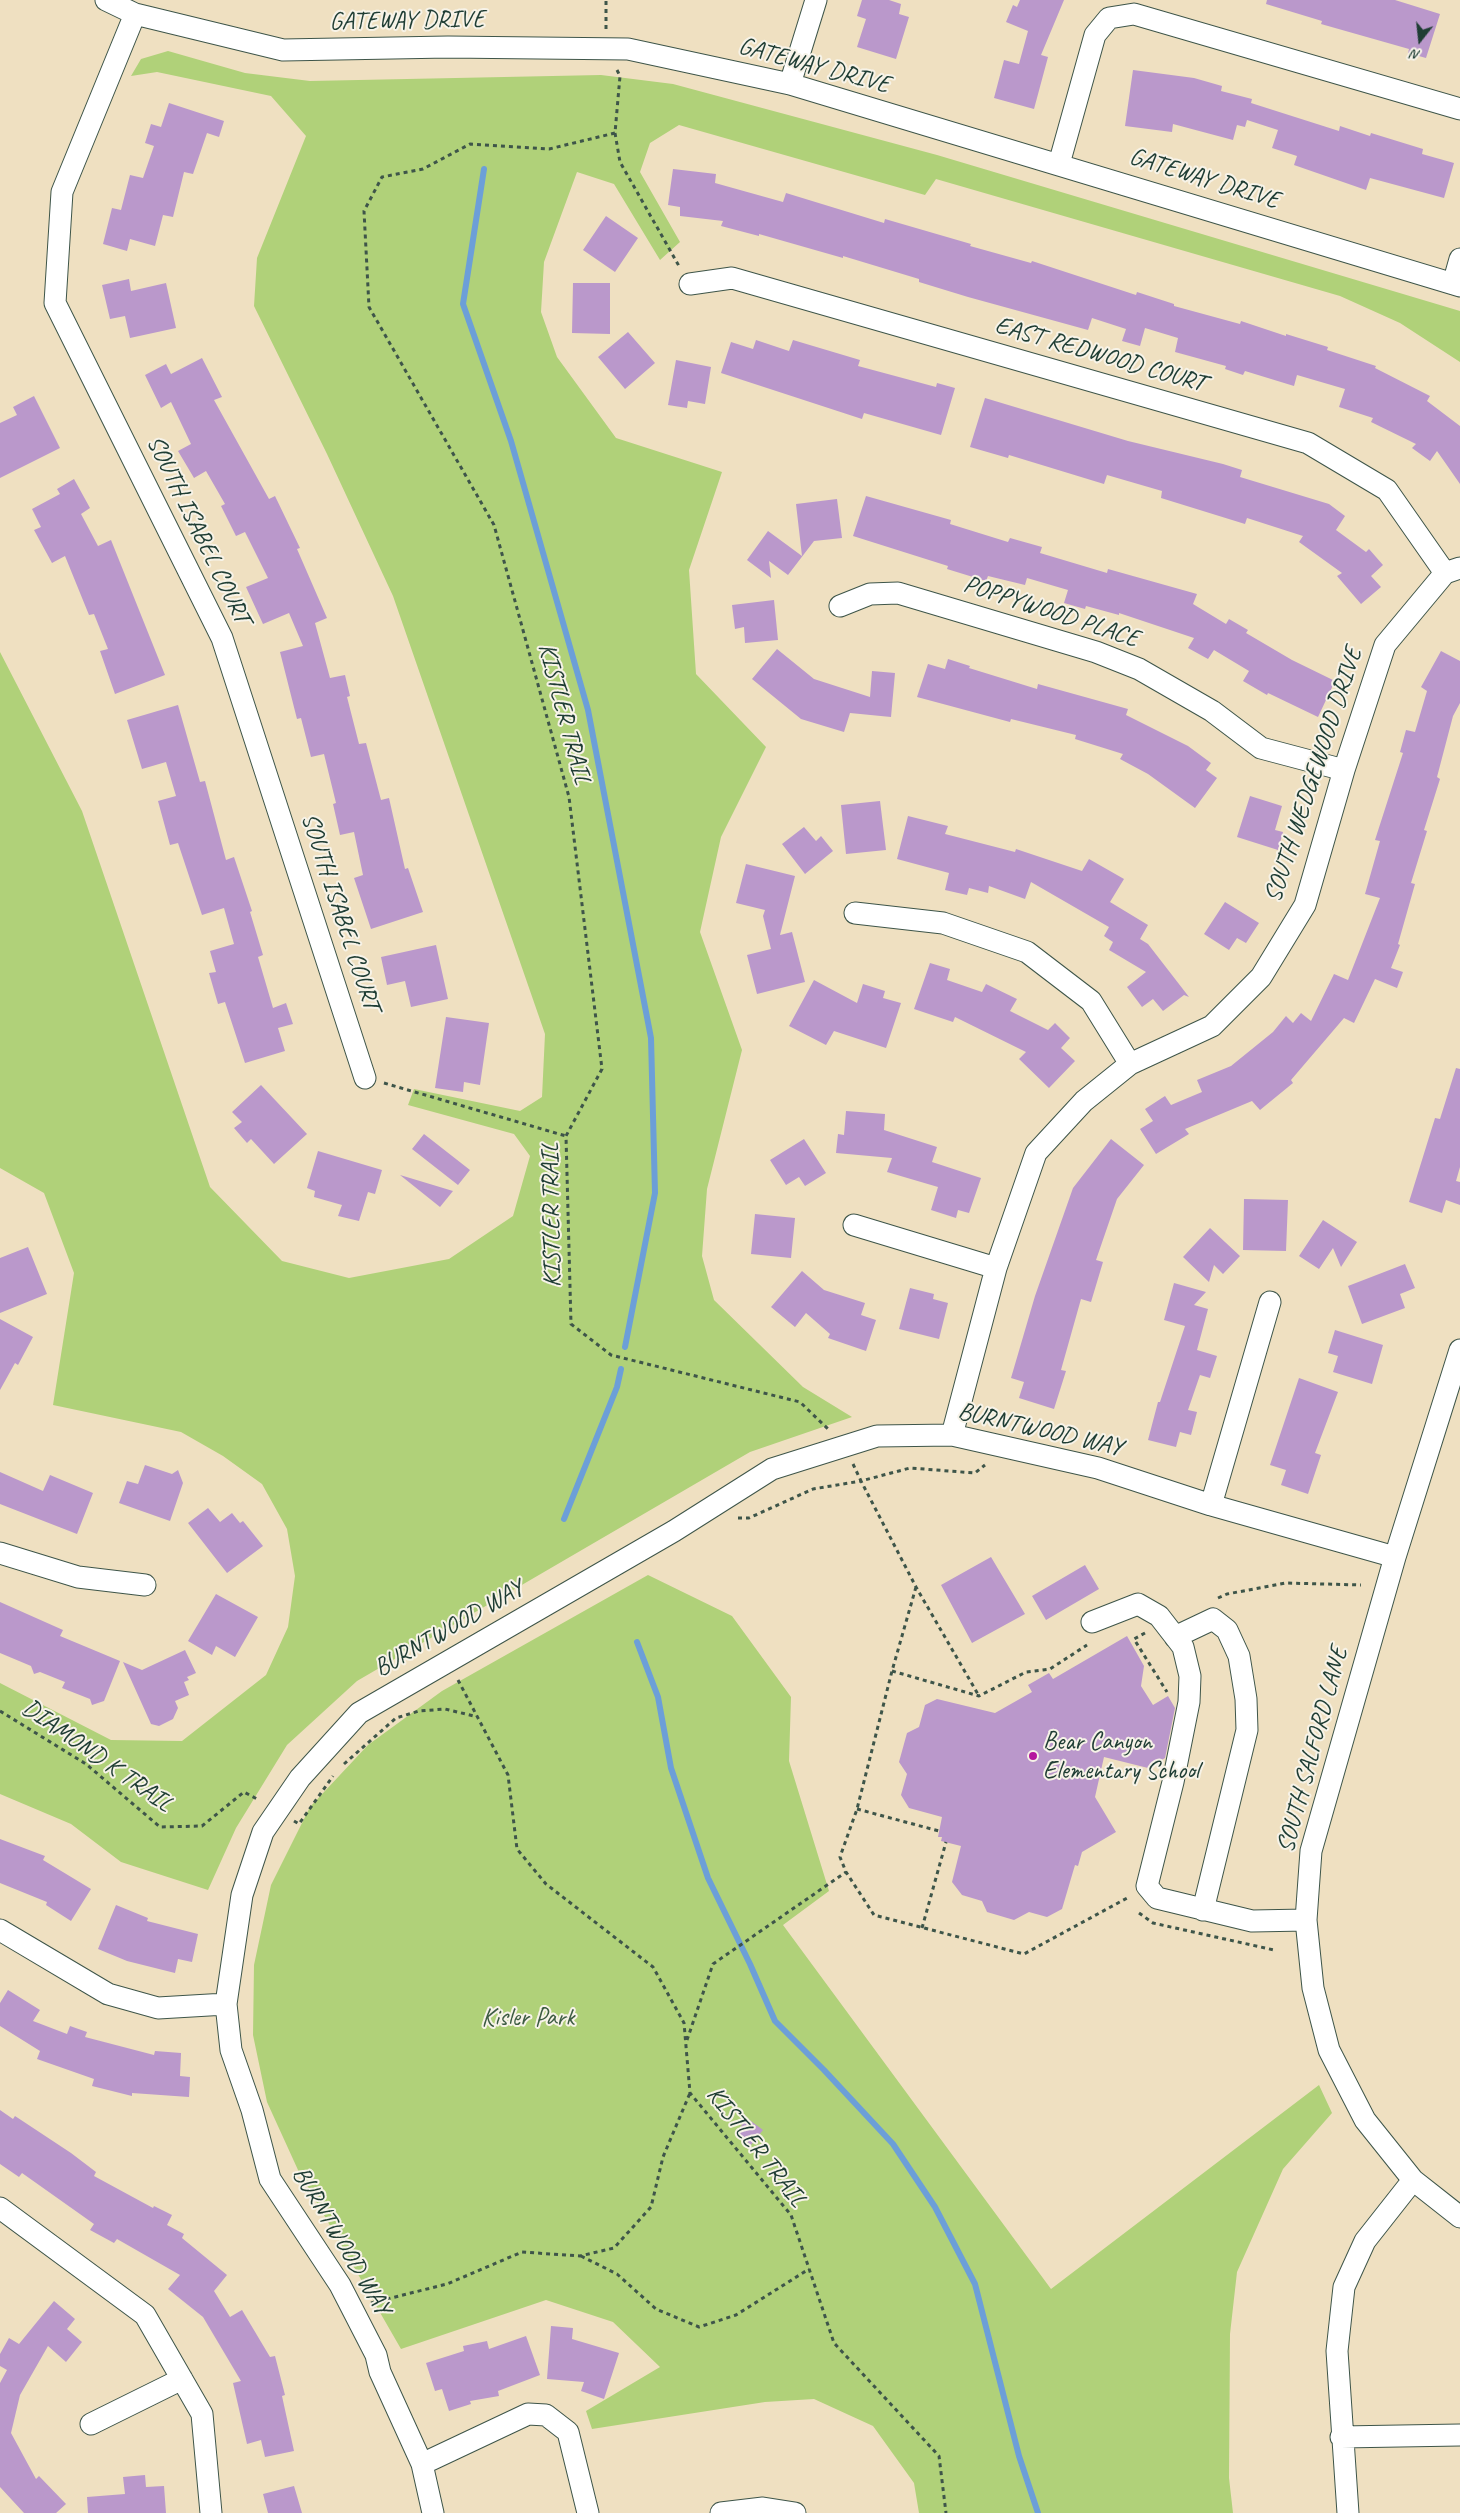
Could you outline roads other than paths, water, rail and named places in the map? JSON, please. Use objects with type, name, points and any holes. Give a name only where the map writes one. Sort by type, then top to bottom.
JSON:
[{"type":"street","name":"GATEWAY DRIVE","points":[[106,0],[135,14],[283,50],[448,47],[628,48],[790,84],[1457,285]]},
{"type":"street","points":[[790,84],[816,0]]},
{"type":"street","name":"SOUTH ISABEL COURT","points":[[135,14],[62,192],[55,304],[222,638],[365,1078]]},
{"type":"street","points":[[1059,164],[1096,35],[1110,18],[1134,14],[1460,109]]},
{"type":"street","points":[[1457,285],[1460,258]]},
{"type":"street","name":"EAST REDWOOD COURT","points":[[690,284],[732,278],[1308,443],[1386,490],[1453,570]]},
{"type":"street","name":"SOUTH WEDGEWOOD DRIVE","points":[[952,1435],[996,1268],[1036,1153],[1084,1101],[1130,1064],[1212,1026],[1261,977],[1305,905],[1344,770],[1385,645],[1453,570]]},
{"type":"street","name":"POPPYWOOD PLACE","points":[[840,606],[870,594],[898,593],[1096,652],[1139,669],[1212,711],[1261,748],[1344,770]]},
{"type":"street","points":[[855,913],[943,923],[1027,952],[1091,1001],[1130,1064]]},
{"type":"street","points":[[854,1225],[996,1268]]},
{"type":"street","points":[[1212,1505],[1270,1302]]},
{"type":"street","name":"SOUTH SALFORD LANE","points":[[1460,1350],[1395,1557],[1311,1851],[1306,1920],[1313,1988],[1329,2050],[1365,2120],[1413,2180],[1460,2217]]},
{"type":"street","name":"BURNTWOOD WAY","points":[[433,2513],[422,2464],[380,2372],[376,2355],[340,2285],[270,2179],[252,2110],[231,2050],[226,2004],[242,1895],[263,1832],[300,1778],[359,1713],[674,1531],[772,1469],[877,1436],[952,1435],[1098,1468],[1212,1505],[1395,1557]]},
{"type":"street","points":[[0,1553],[78,1577],[145,1585]]},
{"type":"street","points":[[1092,1622],[1138,1604],[1159,1616],[1183,1647],[1190,1676],[1189,1702],[1173,1782],[1147,1886],[1157,1898],[1252,1921],[1306,1920]]},
{"type":"street","points":[[1175,1637],[1213,1619],[1227,1630],[1239,1656],[1246,1699],[1247,1730],[1203,1910]]},
{"type":"street","points":[[0,1930],[108,1994],[158,2008],[226,2004]]},
{"type":"street","points":[[1348,2513],[1341,2437],[1337,2351],[1344,2287],[1365,2241],[1413,2180]]},
{"type":"street","points":[[0,2208],[145,2315],[202,2414],[211,2513]]},
{"type":"street","points":[[91,2424],[182,2379]]},
{"type":"street","points":[[422,2464],[528,2414],[546,2415],[568,2432],[588,2513]]},
{"type":"street","points":[[1341,2437],[1460,2435]]},
{"type":"street","points":[[721,2513],[763,2508],[793,2511],[795,2513]]},
{"type":"waterway","points":[[484,169],[463,304],[511,441],[588,710],[651,1038],[655,1193],[625,1347]]},
{"type":"waterway","points":[[564,1519],[617,1387],[621,1369]]},
{"type":"waterway","points":[[637,1642],[658,1697],[671,1768],[708,1878],[750,1964],[775,2021],[893,2144],[935,2207],[975,2284],[1019,2456],[1038,2513]]},
{"type":"place","name":"Bear Canyon Elementary School","points":[[1033,1756]]},
{"type":"park label","name":"Kisler Park","points":[[528,2018]]}]
